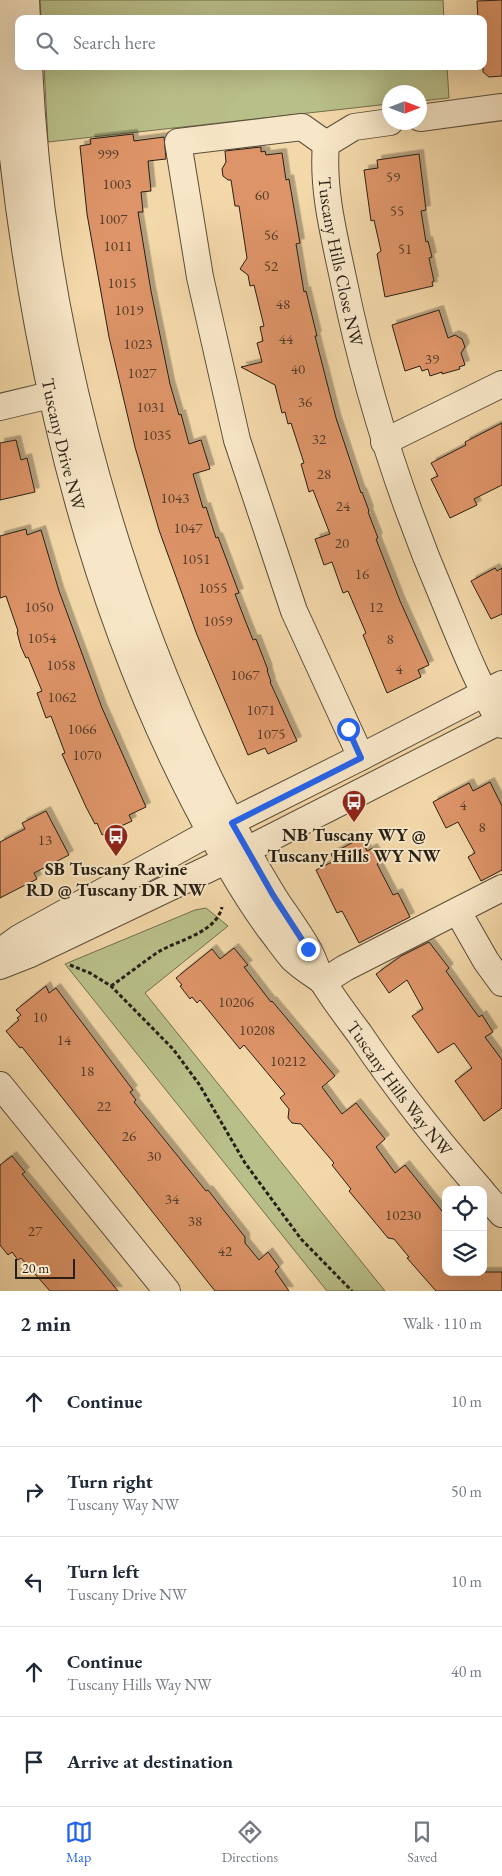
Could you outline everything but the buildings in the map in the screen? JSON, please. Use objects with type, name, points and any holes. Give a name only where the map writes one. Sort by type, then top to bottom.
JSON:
[{"type":"street","name":"Tuscany Drive NW","points":[[2,0],[6,93],[12,155],[29,277],[62,392]]},
{"type":"street","points":[[26,0],[27,15]]},
{"type":"street","name":"Tuscany Drive NW","points":[[29,70],[36,158],[46,236],[59,313],[62,392],[79,509],[116,620],[165,742],[235,855]]},
{"type":"street","points":[[427,117],[502,107]]},
{"type":"street","points":[[361,758],[294,611],[237,440],[200,277],[178,142],[302,127],[326,144],[354,126],[382,123]]},
{"type":"street","name":"Tuscany Hills Close NW","points":[[326,144],[324,166],[333,230],[355,336],[384,442],[424,553],[493,689],[501,722]]},
{"type":"street","points":[[384,442],[502,384]]},
{"type":"street","points":[[0,407],[62,392]]},
{"type":"street","points":[[0,952],[19,938],[220,828],[361,758],[493,689]]},
{"type":"street","points":[[0,966],[28,955],[235,855],[501,722]]},
{"type":"street","name":"Tuscany Hills Way NW","points":[[235,855],[252,906],[293,958],[324,982],[414,1109],[478,1186]]},
{"type":"street","points":[[324,982],[345,968],[502,888]]},
{"type":"street","points":[[458,912],[486,961],[502,983]]},
{"type":"street","points":[[0,1085],[167,1291]]},
{"type":"street","points":[[487,1197],[502,1214]]},
{"type":"path","points":[[111,986],[159,952],[208,926],[220,916],[222,907]]},
{"type":"path","points":[[70,965],[111,986],[173,1049],[198,1084],[244,1163],[301,1239],[352,1291]]},
{"type":"green space","points":[[40,0],[443,0],[444,15],[41,15]]},
{"type":"green space","points":[[44,70],[447,70],[449,98],[427,100],[427,85],[382,85],[382,105],[48,142]]},
{"type":"green space","points":[[206,908],[228,926],[145,993],[385,1291],[327,1291],[65,964],[195,910]]},
{"type":"place","name":"NB Tuscany WY @ Tuscany Hills WY NW","points":[[354,823]]},
{"type":"place","name":"SB Tuscany Ravine RD @ Tuscany DR NW","points":[[116,857]]},
{"type":"route","points":[[308,949],[273,895],[232,823],[361,758],[348,729]]}]
